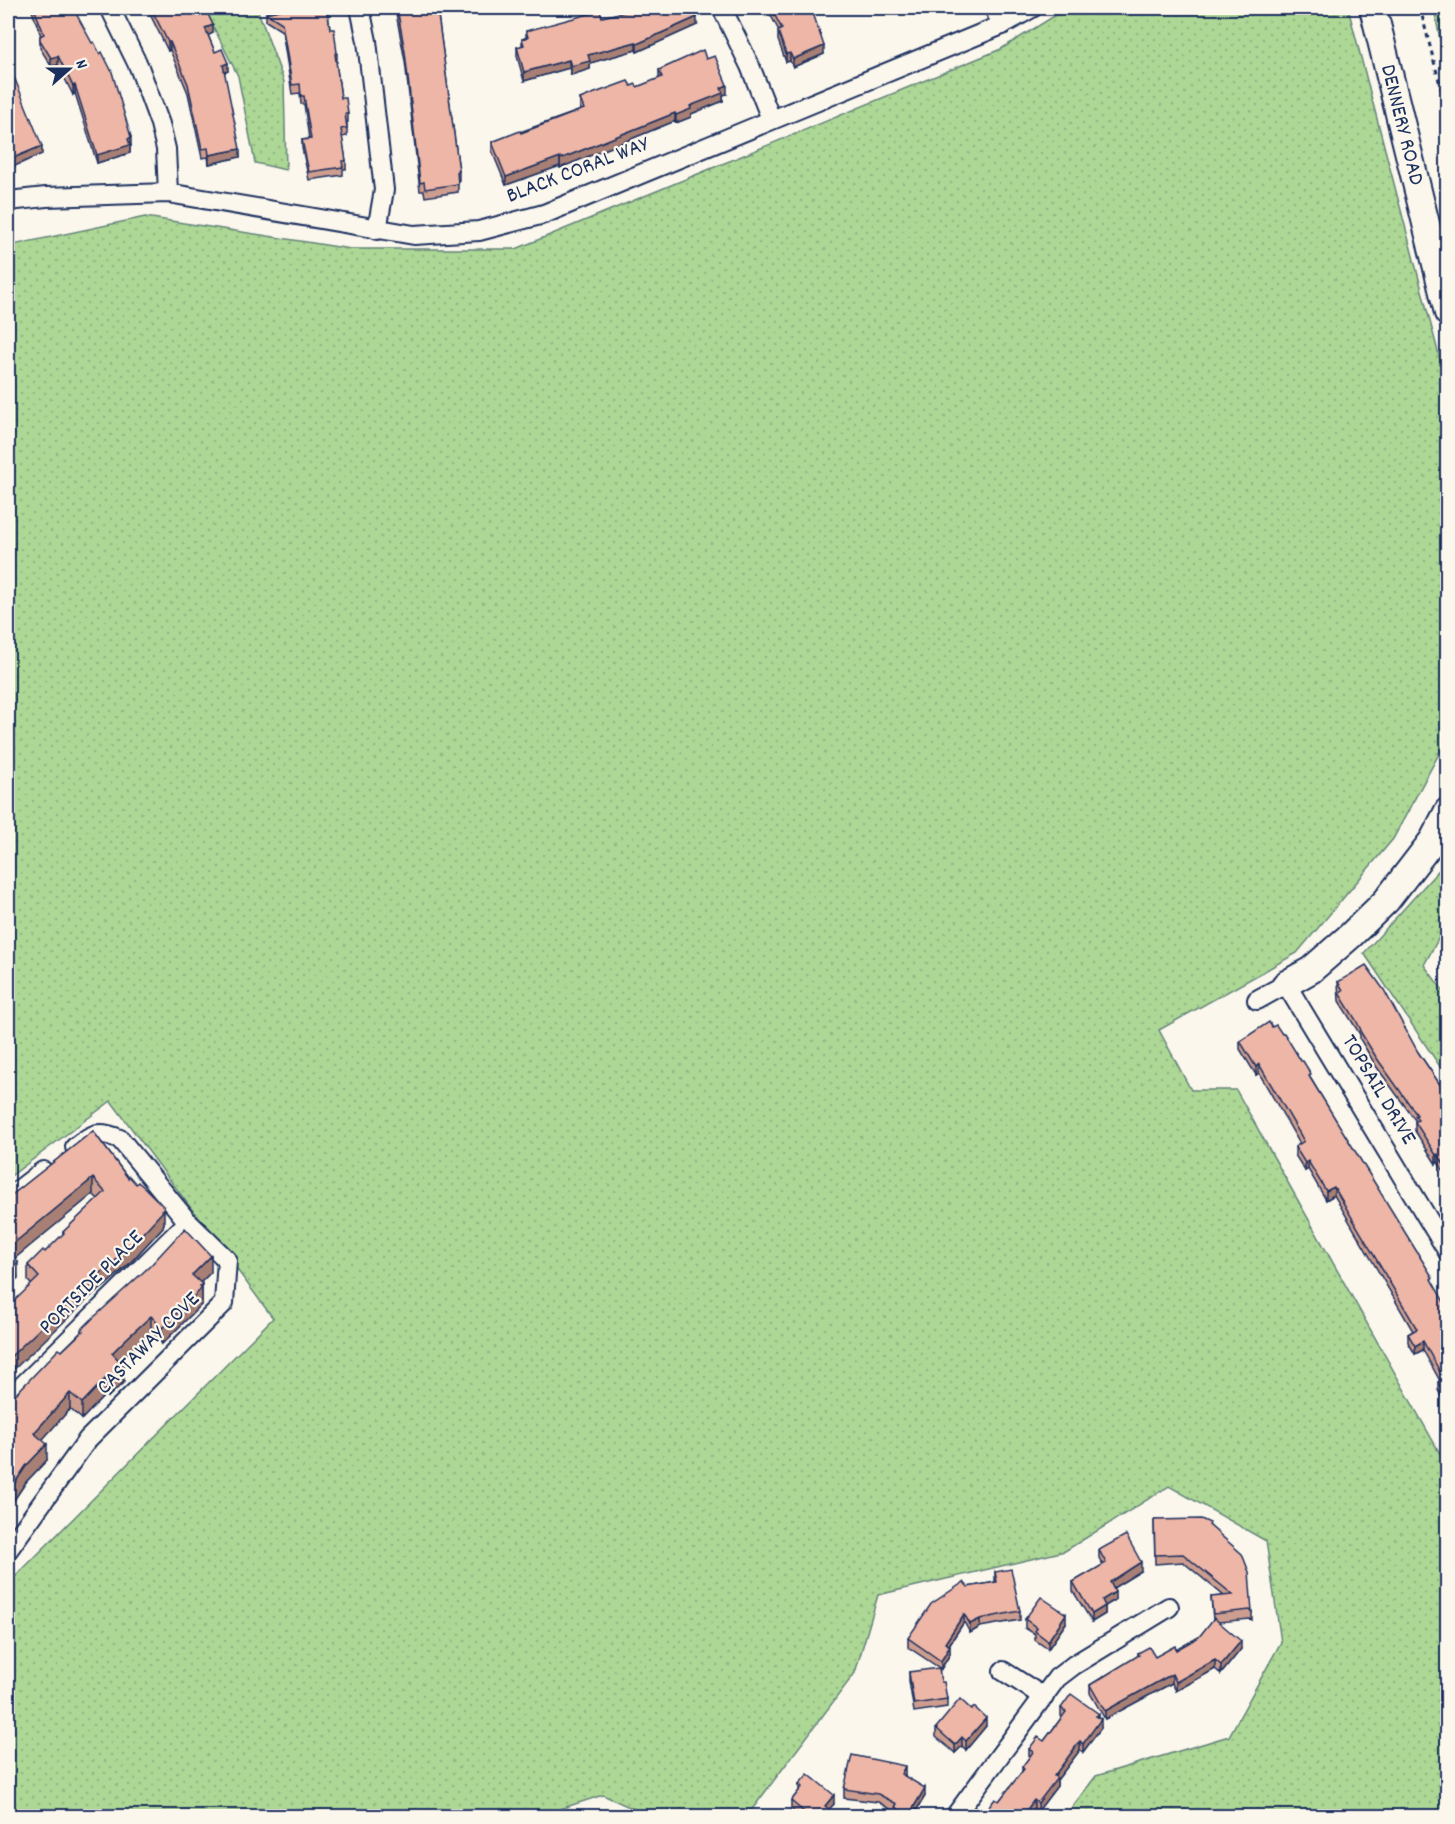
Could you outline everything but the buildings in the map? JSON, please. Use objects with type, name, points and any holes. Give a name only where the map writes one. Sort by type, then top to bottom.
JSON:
[{"type":"street","points":[[110,8],[139,67],[160,124],[166,149],[168,193]]},
{"type":"street","points":[[360,8],[367,41],[384,190],[377,230]]},
{"type":"street","points":[[722,8],[750,66],[771,119]]},
{"type":"street","points":[[994,8],[1002,25]]},
{"type":"street","name":"BLACK CORAL WAY","points":[[8,201],[45,197],[168,193],[414,235],[479,231],[544,214],[1002,25],[1032,8]]},
{"type":"street","name":"DENNERY ROAD","points":[[1372,8],[1448,313]]},
{"type":"street","points":[[1257,1000],[1311,970],[1386,901],[1433,840],[1448,811]]},
{"type":"street","name":"TOPSAIL DRIVE","points":[[1286,984],[1448,1252]]},
{"type":"street","name":"CASTAWAY COVE","points":[[8,1198],[90,1135],[105,1132],[120,1139],[188,1221],[227,1260],[224,1303],[88,1439],[8,1550]]},
{"type":"street","name":"PORTSIDE PLACE","points":[[8,1405],[19,1389],[188,1221]]},
{"type":"street","points":[[955,1816],[1058,1678],[1074,1665],[1169,1607]]},
{"type":"street","points":[[1003,1671],[1044,1697]]},
{"type":"path","points":[[1420,8],[1448,115]]},
{"type":"green space","points":[[204,8],[257,8],[284,82],[286,170],[255,163],[238,76]]},
{"type":"green space","points":[[1067,8],[1348,8],[1447,386],[1447,739],[1393,839],[1297,953],[1159,1030],[1191,1090],[1236,1090],[1447,1466],[1447,1816],[1065,1816],[1096,1776],[1229,1736],[1281,1642],[1266,1541],[1169,1486],[1065,1551],[878,1595],[855,1673],[747,1816],[649,1816],[603,1795],[538,1816],[8,1816],[8,1584],[273,1318],[111,1101],[8,1178],[8,246],[145,217],[351,249],[516,249],[1001,49]]},
{"type":"green space","points":[[1434,8],[1447,8],[1447,77]]},
{"type":"green space","points":[[1447,861],[1447,923],[1424,965],[1447,996],[1447,1077],[1364,953]]}]
